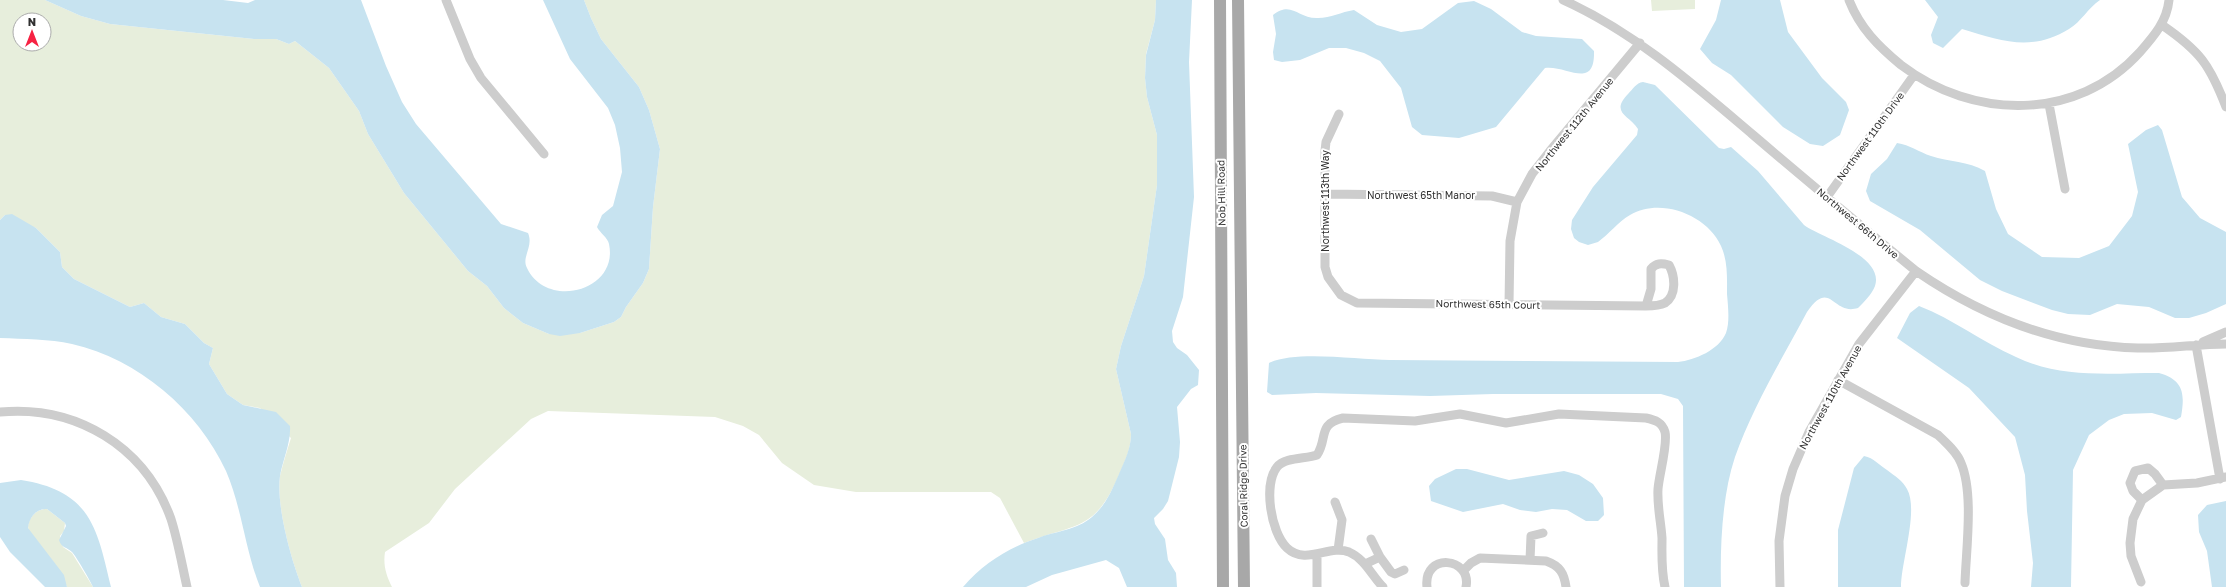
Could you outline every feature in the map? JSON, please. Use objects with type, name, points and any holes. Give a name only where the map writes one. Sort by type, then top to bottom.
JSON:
[{"type":"main road","name":"Nob Hill Road","points":[[1220,0],[1224,386]]},
{"type":"main road","name":"Nob Hill Road","points":[[1238,0],[1241,385]]},
{"type":"main road","name":"Coral Ridge Drive","points":[[1241,385],[1244,587]]},
{"type":"main road","name":"Coral Ridge Drive","points":[[1223,587],[1224,386]]},
{"type":"street","points":[[446,0],[470,59],[481,78],[544,154]]},
{"type":"street","name":"Northwest 66th Drive","points":[[1563,0],[1610,24],[1640,43],[1708,97],[1916,271],[1973,307],[2002,320],[2040,332],[2102,346],[2138,348],[2226,344]]},
{"type":"street","points":[[1849,0],[1864,30],[1880,48],[1914,75],[1944,91],[1974,101],[2000,105],[2049,104],[2081,93],[2109,78],[2132,61],[2162,25],[2169,0]]},
{"type":"street","points":[[2162,25],[2180,37],[2203,58],[2211,71],[2226,107]]},
{"type":"street","name":"Northwest 112th Avenue","points":[[1509,305],[1510,241],[1517,202],[1532,174],[1640,43]]},
{"type":"street","name":"Northwest 110th Drive","points":[[1827,197],[1914,75]]},
{"type":"street","points":[[2049,104],[2065,189]]},
{"type":"street","name":"Northwest 113th Way","points":[[1335,288],[1325,267],[1326,142],[1339,114]]},
{"type":"street","name":"Northwest 65th Manor","points":[[1325,194],[1492,196],[1517,202]]},
{"type":"street","name":"Northwest 65th Court","points":[[1335,288],[1341,295],[1357,303],[1646,306],[1659,305],[1666,302],[1671,296],[1673,279],[1672,271],[1669,265],[1655,265],[1651,269],[1651,289],[1646,306]]},
{"type":"street","name":"Northwest 110th Avenue","points":[[1780,587],[1779,541],[1787,489],[1793,469],[1809,432],[1870,327],[1916,271]]},
{"type":"street","name":"Northwest 66th Drive","points":[[2196,345],[2226,332]]},
{"type":"street","points":[[2141,582],[2131,556],[2130,543],[2133,519],[2142,500],[2150,492],[2163,485],[2223,478],[2196,345]]},
{"type":"street","points":[[1838,380],[1938,435],[1951,448],[1961,462],[1967,491],[1966,583]]},
{"type":"street","points":[[0,412],[23,410],[48,412],[74,420],[93,428],[113,441],[133,458],[152,482],[171,520],[187,587]]},
{"type":"street","points":[[1383,587],[1365,564],[1350,553],[1338,550],[1307,556],[1296,553],[1287,548],[1273,524],[1270,508],[1271,491],[1273,476],[1277,467],[1285,461],[1318,455],[1321,450],[1324,433],[1329,424],[1334,420],[1343,418],[1415,420],[1460,414],[1506,423],[1559,414],[1646,418],[1662,424],[1665,433],[1658,488],[1658,515],[1662,537],[1661,570],[1665,587]]},
{"type":"street","points":[[2142,500],[2133,491],[2130,483],[2134,471],[2148,468],[2155,474],[2163,485]]},
{"type":"street","points":[[1335,502],[1342,520],[1338,550]]},
{"type":"street","points":[[1530,560],[1530,536],[1543,533]]},
{"type":"street","points":[[1371,539],[1380,557],[1391,572],[1395,574],[1404,570]]},
{"type":"street","points":[[1316,587],[1317,555]]},
{"type":"street","points":[[1365,564],[1380,557]]},
{"type":"street","points":[[1463,571],[1470,563],[1480,558],[1546,560],[1555,564],[1562,570],[1566,587]]},
{"type":"street","points":[[1427,587],[1427,575],[1430,570],[1441,563],[1453,563],[1463,571],[1466,577],[1466,587]]},
{"type":"green space","points":[[0,0],[45,0],[81,16],[110,24],[254,39],[276,39],[289,44],[295,41],[329,68],[359,111],[368,134],[404,193],[468,271],[487,286],[504,308],[523,323],[549,334],[580,333],[614,322],[621,317],[626,307],[643,283],[649,269],[653,207],[660,149],[649,110],[639,87],[601,39],[584,0],[1156,0],[1155,20],[1146,54],[1145,78],[1147,97],[1157,135],[1157,185],[1144,276],[1121,346],[1116,369],[1131,434],[1129,450],[1110,494],[1101,507],[1091,517],[1070,528],[1024,543],[1000,498],[991,492],[856,492],[814,485],[782,463],[759,435],[743,426],[715,417],[548,411],[531,419],[455,489],[429,523],[385,552],[384,561],[392,587],[302,587],[293,562],[285,532],[280,502],[280,476],[291,438],[260,408],[243,405],[227,394],[209,364],[213,348],[204,343],[185,324],[161,317],[144,303],[130,307],[74,279],[62,267],[60,252],[36,228],[5,215],[0,220]]},
{"type":"green space","points":[[1651,0],[1695,0],[1695,9],[1652,11]]},
{"type":"green space","points":[[43,509],[47,509],[65,523],[64,531],[60,536],[63,547],[72,553],[93,587],[67,587],[54,563],[29,532],[28,528],[32,516]]},
{"type":"water","points":[[45,0],[223,0],[248,3],[255,0],[361,0],[386,66],[402,102],[416,124],[501,224],[528,233],[530,243],[525,260],[527,268],[537,281],[550,289],[564,291],[579,289],[593,283],[603,273],[609,260],[609,244],[597,227],[602,215],[613,206],[622,172],[620,148],[615,125],[608,108],[570,59],[543,0],[584,0],[601,39],[639,87],[649,110],[660,149],[653,207],[649,269],[643,283],[626,307],[621,317],[614,322],[580,333],[560,336],[549,334],[523,323],[504,308],[487,286],[468,271],[404,193],[368,134],[359,111],[329,68],[295,41],[289,44],[276,39],[254,39],[110,24],[81,16]]},
{"type":"water","points":[[1156,0],[1192,0],[1189,62],[1194,197],[1183,297],[1172,331],[1173,342],[1177,348],[1187,355],[1199,370],[1198,385],[1191,389],[1177,407],[1180,442],[1179,457],[1168,501],[1163,509],[1154,518],[1155,524],[1165,539],[1168,560],[1176,573],[1177,587],[1127,587],[1119,568],[1106,560],[1052,575],[1026,587],[963,587],[971,578],[997,557],[1017,546],[1073,528],[1092,517],[1108,497],[1127,454],[1131,434],[1116,369],[1121,346],[1144,276],[1157,185],[1157,135],[1147,97],[1145,78],[1146,55],[1155,20]]},
{"type":"water","points":[[1721,0],[1780,0],[1788,32],[1822,78],[1846,102],[1849,110],[1840,135],[1823,146],[1810,144],[1783,127],[1731,75],[1712,63],[1700,49],[1716,20]]},
{"type":"water","points":[[1925,0],[2100,0],[2069,29],[2055,36],[2042,40],[2016,42],[1990,37],[1962,29],[1943,48],[1933,43],[1931,35],[1938,17]]},
{"type":"water","points":[[1474,1],[1491,9],[1522,32],[1536,36],[1582,39],[1594,51],[1593,63],[1590,70],[1585,73],[1578,73],[1545,68],[1496,127],[1459,138],[1422,135],[1412,127],[1401,88],[1380,61],[1364,53],[1346,48],[1329,48],[1300,60],[1282,62],[1274,60],[1273,52],[1276,34],[1273,15],[1285,9],[1295,11],[1311,18],[1327,17],[1354,10],[1377,25],[1401,32],[1422,29],[1458,3]]},
{"type":"water","points":[[1643,82],[1655,85],[1719,148],[1724,149],[1731,147],[1758,171],[1804,225],[1861,257],[1870,266],[1875,275],[1874,289],[1868,298],[1858,308],[1849,309],[1842,307],[1827,298],[1821,298],[1815,302],[1807,312],[1750,419],[1735,457],[1727,488],[1723,521],[1721,587],[1684,587],[1683,406],[1678,399],[1661,394],[1493,394],[1430,396],[1316,393],[1272,395],[1267,392],[1269,363],[1295,357],[1311,356],[1376,360],[1678,362],[1692,359],[1712,349],[1723,339],[1728,324],[1727,270],[1721,246],[1714,235],[1705,226],[1682,212],[1655,208],[1642,210],[1630,215],[1621,221],[1598,242],[1588,245],[1579,242],[1574,238],[1571,229],[1572,220],[1593,187],[1637,135],[1638,129],[1623,113],[1621,106],[1623,100],[1635,86]]},
{"type":"water","points":[[2158,125],[2162,130],[2182,197],[2200,218],[2226,232],[2226,304],[2206,313],[2189,318],[2175,318],[2149,307],[2117,304],[2090,315],[2068,314],[2052,310],[2002,291],[1980,280],[1920,230],[1870,201],[1866,191],[1871,174],[1887,159],[1897,143],[1906,145],[1931,156],[1972,165],[1985,171],[1996,209],[2008,234],[2042,257],[2079,258],[2109,246],[2132,216],[2138,192],[2128,144],[2146,130]]},
{"type":"water","points":[[12,214],[36,228],[60,252],[62,267],[74,279],[130,307],[144,303],[161,317],[185,324],[204,343],[213,348],[209,364],[227,394],[243,405],[276,412],[290,426],[288,445],[280,476],[280,502],[285,532],[293,562],[302,587],[260,587],[236,500],[226,471],[214,449],[199,428],[182,408],[163,390],[120,362],[96,351],[72,344],[54,341],[0,338],[0,220],[5,215]]},
{"type":"water","points":[[1919,306],[1944,317],[1991,345],[2033,364],[2069,372],[2104,374],[2159,373],[2174,380],[2181,389],[2183,401],[2181,417],[2176,420],[2152,413],[2124,414],[2109,420],[2089,435],[2073,470],[2071,587],[2031,587],[2033,563],[2027,511],[2025,475],[2015,437],[1969,388],[1897,338],[1910,313]]},
{"type":"water","points":[[1864,456],[1874,460],[1901,481],[1907,489],[1910,498],[1910,523],[1901,587],[1838,587],[1838,530],[1854,468]]},
{"type":"water","points":[[1456,469],[1467,469],[1509,480],[1564,471],[1579,475],[1593,484],[1603,498],[1604,515],[1598,521],[1586,521],[1567,510],[1552,509],[1536,512],[1520,510],[1503,504],[1463,512],[1431,501],[1429,486],[1435,479]]},
{"type":"water","points":[[21,480],[44,485],[63,493],[77,503],[95,530],[111,587],[93,587],[74,554],[60,543],[59,540],[66,526],[65,523],[47,509],[40,510],[34,514],[28,528],[64,575],[67,587],[45,587],[10,552],[0,537],[0,483]]},
{"type":"water","points":[[2226,501],[2226,587],[2212,587],[2207,551],[2199,532],[2198,515],[2207,505]]}]
